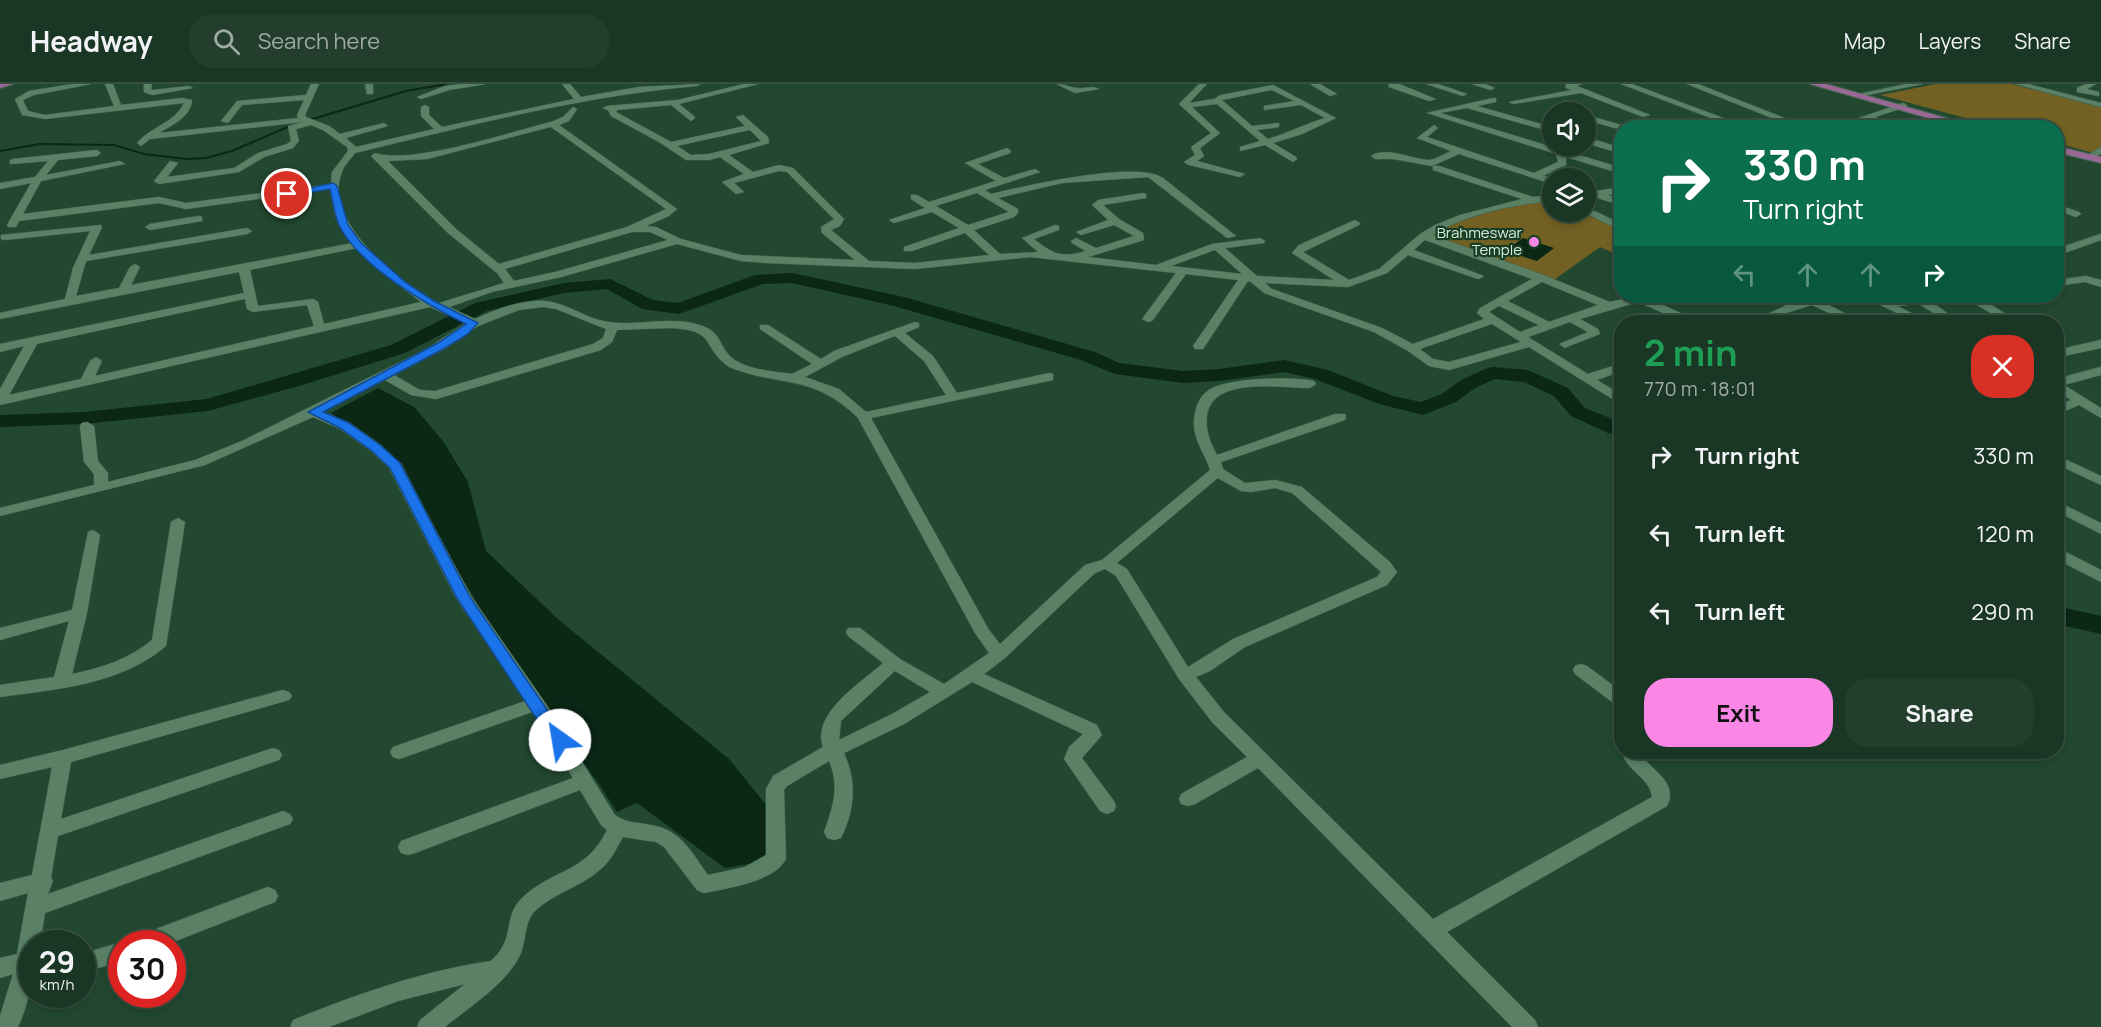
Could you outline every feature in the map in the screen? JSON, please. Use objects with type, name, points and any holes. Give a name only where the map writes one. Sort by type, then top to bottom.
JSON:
[{"type":"main road","points":[[0,85],[8,84]]},
{"type":"main road","points":[[1815,84],[1956,120]]},
{"type":"main road","points":[[1828,84],[1948,120]]},
{"type":"main road","points":[[2064,149],[2099,156]]},
{"type":"street","points":[[87,84],[32,93],[19,99],[25,113],[37,117],[118,107],[189,102],[187,110],[144,140],[308,121]]},
{"type":"street","points":[[109,84],[118,107]]},
{"type":"street","points":[[148,84],[148,92],[189,88]]},
{"type":"street","points":[[315,84],[301,116],[339,137],[351,146],[352,151]]},
{"type":"street","points":[[421,97],[448,88],[482,84]]},
{"type":"street","points":[[566,84],[579,100]]},
{"type":"street","points":[[472,322],[439,307],[402,284],[358,245],[344,225],[333,186],[336,168],[352,151],[579,100],[649,87],[697,84]]},
{"type":"street","points":[[709,84],[720,91]]},
{"type":"street","points":[[592,98],[605,107],[613,109],[672,102],[754,84]]},
{"type":"street","points":[[1061,84],[1075,91],[1095,89]]},
{"type":"street","points":[[1184,106],[1184,103],[1203,84]]},
{"type":"street","points":[[1280,90],[1292,84]]},
{"type":"street","points":[[1314,84],[1333,94]]},
{"type":"street","points":[[1395,84],[1392,85],[1432,99]]},
{"type":"street","points":[[1430,84],[1463,94]]},
{"type":"street","points":[[1476,84],[1491,88]]},
{"type":"street","points":[[1625,84],[1722,119]]},
{"type":"street","points":[[1691,84],[1785,120]]},
{"type":"street","points":[[1863,94],[1919,84]]},
{"type":"street","points":[[2019,84],[2101,105]]},
{"type":"street","points":[[2041,89],[2054,84]]},
{"type":"street","points":[[2080,90],[2093,84],[2101,86]]},
{"type":"street","points":[[1513,102],[1581,87],[1646,115]]},
{"type":"street","points":[[2069,87],[2101,95]]},
{"type":"street","points":[[1219,101],[1221,97],[1270,88],[1280,90],[1332,118],[1310,125],[1299,132],[1243,149]]},
{"type":"street","points":[[172,102],[177,89]]},
{"type":"street","points":[[225,121],[240,103],[309,97]]},
{"type":"street","points":[[1493,100],[1431,113],[1542,147]]},
{"type":"street","points":[[1184,106],[1219,101]]},
{"type":"street","points":[[1219,101],[1249,129],[1293,159]]},
{"type":"street","points":[[672,102],[691,118]]},
{"type":"street","points":[[1267,108],[1303,102]]},
{"type":"street","points":[[1466,105],[1542,127]]},
{"type":"street","points":[[1184,106],[1216,133],[1197,144],[1195,147],[1200,156],[1189,162],[1240,174]]},
{"type":"street","points":[[1859,120],[1900,106]]},
{"type":"street","points":[[425,107],[425,116],[441,130]]},
{"type":"street","points":[[352,151],[381,159],[427,156],[566,119],[573,109]]},
{"type":"street","points":[[613,109],[614,114],[689,158],[722,154],[767,141],[740,117]]},
{"type":"street","points":[[1868,117],[1876,120]]},
{"type":"street","points":[[1596,120],[1614,126]]},
{"type":"street","points":[[173,163],[159,182],[236,170],[261,156],[290,146],[295,141],[291,128],[308,121]]},
{"type":"street","points":[[464,124],[487,140]]},
{"type":"street","points":[[496,268],[631,229],[666,214],[672,209],[566,132],[550,124]]},
{"type":"street","points":[[1249,129],[1276,125]]},
{"type":"street","points":[[339,137],[384,126]]},
{"type":"street","points":[[671,146],[752,127]]},
{"type":"street","points":[[1434,128],[1421,138],[1542,178]]},
{"type":"street","points":[[1536,145],[1542,141]]},
{"type":"street","points":[[1596,143],[1614,149]]},
{"type":"street","points":[[1375,156],[1393,156],[1432,163],[1460,150]]},
{"type":"street","points":[[1002,181],[970,163],[1007,151]]},
{"type":"street","points":[[13,162],[97,153]]},
{"type":"street","points":[[722,154],[751,175]]},
{"type":"street","points":[[1534,176],[1563,163],[1561,156]]},
{"type":"street","points":[[1573,156],[1614,169]]},
{"type":"street","points":[[2,241],[37,180],[56,157]]},
{"type":"street","points":[[381,159],[452,231],[496,268],[511,284]]},
{"type":"street","points":[[0,186],[120,164]]},
{"type":"street","points":[[739,192],[728,182],[783,168],[790,170],[839,219],[836,224],[825,229],[826,231],[867,265]]},
{"type":"street","points":[[1436,168],[1531,200]]},
{"type":"street","points":[[1461,176],[1479,168]]},
{"type":"street","points":[[894,220],[1002,181],[1035,172]]},
{"type":"street","points":[[989,196],[1062,180],[1149,174],[1156,176],[1175,193],[1204,212],[1231,236]]},
{"type":"street","points":[[16,218],[159,200],[165,200],[176,207],[201,205],[333,186]]},
{"type":"street","points":[[908,249],[1015,213],[978,190]]},
{"type":"street","points":[[1596,198],[1614,192]]},
{"type":"street","points":[[1596,195],[1614,200]]},
{"type":"street","points":[[1074,259],[1140,238],[1139,235],[1115,221],[1099,208],[1098,203],[1143,196]]},
{"type":"street","points":[[914,197],[967,229],[996,256]]},
{"type":"street","points":[[631,229],[652,229],[677,241],[741,258],[915,266],[996,256],[1048,255],[1251,278],[1348,284],[1383,271],[1424,236],[1462,217],[1542,199]]},
{"type":"street","points":[[196,240],[201,205]]},
{"type":"street","points":[[2064,210],[2076,214]]},
{"type":"street","points":[[53,231],[71,212]]},
{"type":"street","points":[[1596,215],[1614,224]]},
{"type":"street","points":[[150,227],[199,219]]},
{"type":"street","points":[[1095,252],[1078,237],[1115,221]]},
{"type":"street","points":[[1348,284],[1297,253],[1303,247],[1354,223]]},
{"type":"street","points":[[2,241],[53,231],[97,227],[82,259],[70,299]]},
{"type":"street","points":[[1048,255],[1027,238],[1055,228]]},
{"type":"street","points":[[82,259],[247,231]]},
{"type":"street","points":[[1424,236],[1609,306]]},
{"type":"street","points":[[2064,250],[2101,237]]},
{"type":"street","points":[[0,401],[320,328],[439,307],[511,284],[557,275],[677,241]]},
{"type":"street","points":[[1158,268],[1216,246],[1260,241]]},
{"type":"street","points":[[2083,244],[2101,250]]},
{"type":"street","points":[[0,316],[70,299],[358,245]]},
{"type":"street","points":[[1216,246],[1251,278],[1278,296],[1360,322],[1412,348],[1429,362],[1449,366],[1530,343]]},
{"type":"street","points":[[1408,251],[1479,276]]},
{"type":"street","points":[[124,289],[135,267]]},
{"type":"street","points":[[244,268],[249,295],[256,310],[309,301],[312,302],[320,328]]},
{"type":"street","points":[[1148,319],[1183,271]]},
{"type":"street","points":[[1199,346],[1251,278]]},
{"type":"street","points":[[1542,279],[1497,301],[1483,313],[1614,396]]},
{"type":"street","points":[[2064,283],[2086,279],[2101,284]]},
{"type":"street","points":[[0,348],[249,295]]},
{"type":"street","points":[[1497,301],[1549,326]]},
{"type":"street","points":[[1520,336],[1620,303]]},
{"type":"street","points":[[1649,303],[1676,315]]},
{"type":"street","points":[[1787,303],[1795,307]]},
{"type":"street","points":[[1775,315],[1773,314],[1807,303]]},
{"type":"street","points":[[1817,303],[1842,315]]},
{"type":"street","points":[[1893,303],[1884,304],[1908,315]]},
{"type":"street","points":[[1926,303],[1944,315]]},
{"type":"street","points":[[1981,303],[2001,315]]},
{"type":"street","points":[[0,512],[101,488],[217,456],[317,410],[442,345],[464,332],[472,322],[543,304],[557,306],[599,324],[670,326],[703,330],[712,336],[717,350],[730,362],[743,368],[796,377],[825,385],[840,393],[863,416],[983,633],[999,654]]},
{"type":"street","points":[[1565,344],[1594,334],[1594,331],[1572,319]]},
{"type":"street","points":[[1412,348],[1491,320]]},
{"type":"street","points":[[796,377],[819,363],[915,325]]},
{"type":"street","points":[[380,377],[423,396],[436,395],[597,347],[608,340],[613,326]]},
{"type":"street","points":[[764,327],[819,363]]},
{"type":"street","points":[[897,332],[929,359],[953,397]]},
{"type":"street","points":[[0,401],[33,341]]},
{"type":"street","points":[[2064,351],[2101,344]]},
{"type":"street","points":[[87,380],[96,361]]},
{"type":"street","points":[[1587,379],[1614,370]]},
{"type":"street","points":[[2064,382],[2101,371]]},
{"type":"street","points":[[863,416],[998,390],[1049,377]]},
{"type":"street","points":[[1185,675],[1204,667],[1239,643],[1387,577],[1389,572],[1385,565],[1297,490],[1275,484],[1251,488],[1241,487],[1216,466],[1201,434],[1201,413],[1205,400],[1213,392],[1233,386],[1310,384]]},
{"type":"street","points":[[2064,389],[2101,414]]},
{"type":"street","points":[[2064,407],[2081,400]]},
{"type":"street","points":[[317,410],[376,448],[395,466],[464,598],[535,704],[608,820],[617,828],[664,837],[677,847],[704,884],[749,875],[776,859],[775,789],[780,781],[835,749],[899,718],[972,675],[999,654],[1090,569],[1107,563],[1216,466],[1340,417]]},
{"type":"street","points":[[87,426],[91,462],[101,473],[101,488]]},
{"type":"street","points":[[2064,464],[2101,482]]},
{"type":"street","points":[[2064,509],[2101,529]]},
{"type":"street","points":[[0,691],[109,670],[140,659],[160,642],[178,522]]},
{"type":"street","points":[[62,680],[79,613],[93,535]]},
{"type":"street","points":[[2064,556],[2101,577]]},
{"type":"street","points":[[1107,563],[1122,573],[1185,675],[1218,717],[1527,1027]]},
{"type":"street","points":[[0,634],[79,613]]},
{"type":"street","points":[[854,632],[894,663],[943,692]]},
{"type":"street","points":[[834,832],[843,807],[845,786],[835,749],[827,736],[828,727],[834,717],[894,663]]},
{"type":"street","points":[[1581,670],[1614,695]]},
{"type":"street","points":[[972,675],[1091,730],[1093,735],[1075,752],[1073,759],[1107,806]]},
{"type":"street","points":[[0,772],[284,696]]},
{"type":"street","points":[[399,752],[535,704]]},
{"type":"street","points":[[49,831],[273,754]]},
{"type":"street","points":[[32,930],[43,881],[49,831],[63,757]]},
{"type":"street","points":[[1188,799],[1258,759]]},
{"type":"street","points":[[1430,932],[1660,801],[1663,795],[1661,788],[1634,759]]},
{"type":"street","points":[[408,847],[584,781]]},
{"type":"street","points":[[37,907],[283,819]]},
{"type":"street","points":[[428,1027],[495,970],[510,953],[516,937],[516,922],[536,897],[596,862],[607,848],[617,828]]},
{"type":"street","points":[[0,892],[43,881]]},
{"type":"street","points":[[179,930],[268,896]]},
{"type":"street","points":[[0,968],[18,963]]},
{"type":"street","points":[[301,1027],[398,991],[448,977],[495,970]]},
{"type":"street","points":[[5,1027],[18,1003]]},
{"type":"shaded area","points":[[1936,84],[2011,84],[2101,107],[2101,147],[2093,153],[2064,145],[2064,120],[1973,120],[1880,95]]},
{"type":"shaded area","name":"Brahmeswar Temple","points":[[1542,202],[1542,222],[1596,222],[1596,219],[1614,227],[1614,253],[1600,247],[1554,280],[1429,236],[1458,222]]},
{"type":"shaded area","points":[[1523,238],[1554,248],[1537,261],[1505,251]]},
{"type":"shaded area","points":[[378,388],[414,407],[443,441],[468,482],[486,551],[559,620],[729,759],[767,806],[766,861],[725,868],[637,803],[617,812],[525,682],[447,553],[402,463],[331,413]]},
{"type":"waterway","points":[[309,120],[406,91],[447,84]]},
{"type":"waterway","points":[[0,151],[40,144],[114,145],[144,154],[186,159],[206,158],[232,151],[290,126]]},
{"type":"waterway","points":[[0,421],[84,418],[208,405],[398,349],[481,307],[564,288],[610,284],[648,305],[679,309],[761,279],[792,278],[898,301],[1088,356],[1115,368],[1183,377],[1219,375],[1284,366],[1321,374],[1386,400],[1423,409],[1449,398],[1468,384],[1492,373],[1528,376],[1561,392],[1578,412],[1614,429]]},
{"type":"waterway","points":[[2064,617],[2101,625]]},
{"type":"place","name":"Brahmeswar Temple","points":[[1534,242]]},
{"type":"route","points":[[287,194],[333,186],[337,208],[344,225],[358,245],[402,284],[431,303],[473,323],[464,332],[442,345],[313,412],[345,426],[376,448],[395,466],[464,598],[560,740]]}]
